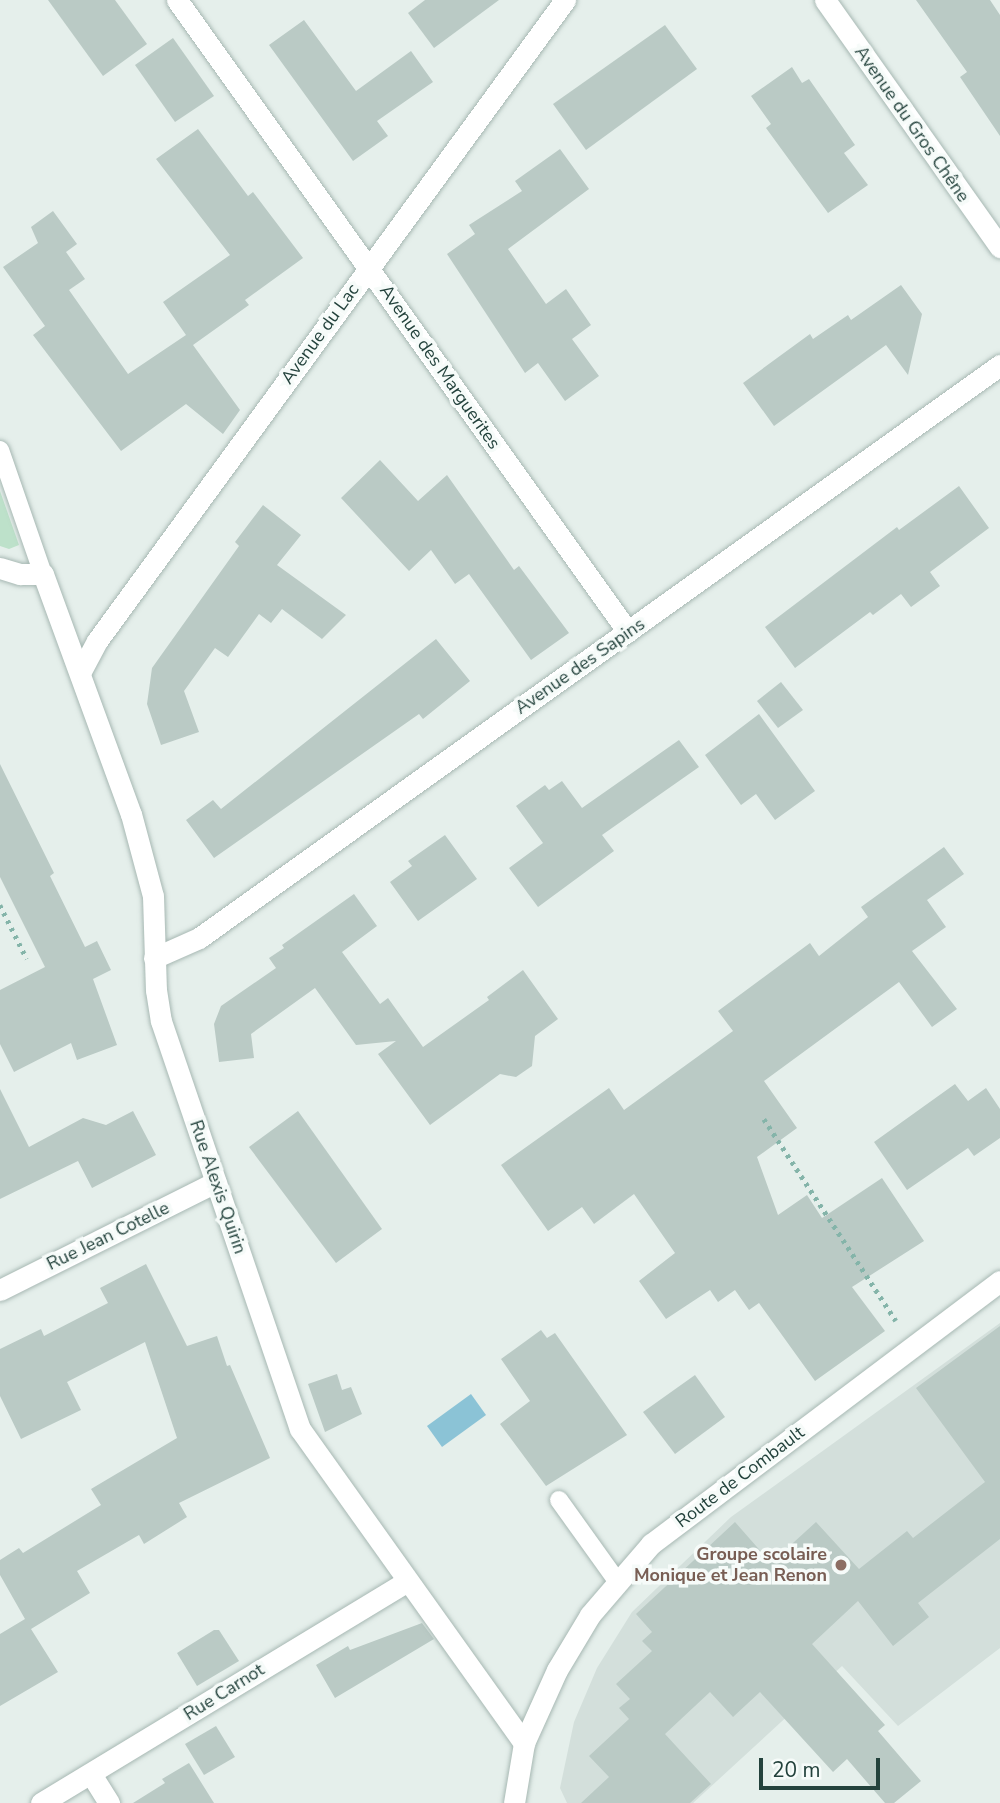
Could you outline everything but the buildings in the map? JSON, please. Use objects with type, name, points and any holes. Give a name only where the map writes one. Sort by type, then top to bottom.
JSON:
[{"type":"street","name":"Avenue des Marguerites","points":[[177,0],[628,632]]},
{"type":"street","name":"Avenue du Lac","points":[[80,671],[105,630],[565,0]]},
{"type":"street","name":"Avenue du Gros Chêne","points":[[825,0],[1000,247]]},
{"type":"street","name":"Avenue des Sapins","points":[[154,958],[198,937],[1000,365]]},
{"type":"street","points":[[0,568],[20,574],[43,574]]},
{"type":"street","name":"Rue Alexis Quirin","points":[[43,574],[131,814],[153,896],[154,958],[161,1021],[300,1429],[524,1744]]},
{"type":"street","name":"Rue Jean Cotelle","points":[[0,1290],[216,1182]]},
{"type":"street","name":"Route de Combault","points":[[514,1803],[524,1744],[567,1651],[617,1581],[651,1544],[911,1345],[1000,1282]]},
{"type":"street","name":"Rue Carnot","points":[[41,1803],[407,1581]]},
{"type":"street","points":[[91,1774],[109,1803]]},
{"type":"lane","points":[[0,450],[43,574]]},
{"type":"lane","points":[[559,1500],[617,1581]]},
{"type":"path","points":[[0,905],[27,959]]},
{"type":"path","points":[[764,1119],[911,1345]]},
{"type":"shaded area","name":"Groupe scolaire Monique et Jean Renon","points":[[1000,1323],[1000,1648],[898,1726],[842,1666],[693,1803],[567,1803],[560,1788],[574,1722],[597,1668],[632,1612],[731,1517]]},
{"type":"green space","points":[[0,491],[19,545],[9,549],[0,546]]},
{"type":"water","points":[[471,1394],[486,1415],[442,1447],[427,1426]]},
{"type":"place","name":"Groupe scolaire Monique et Jean Renon","points":[[841,1565]]}]
